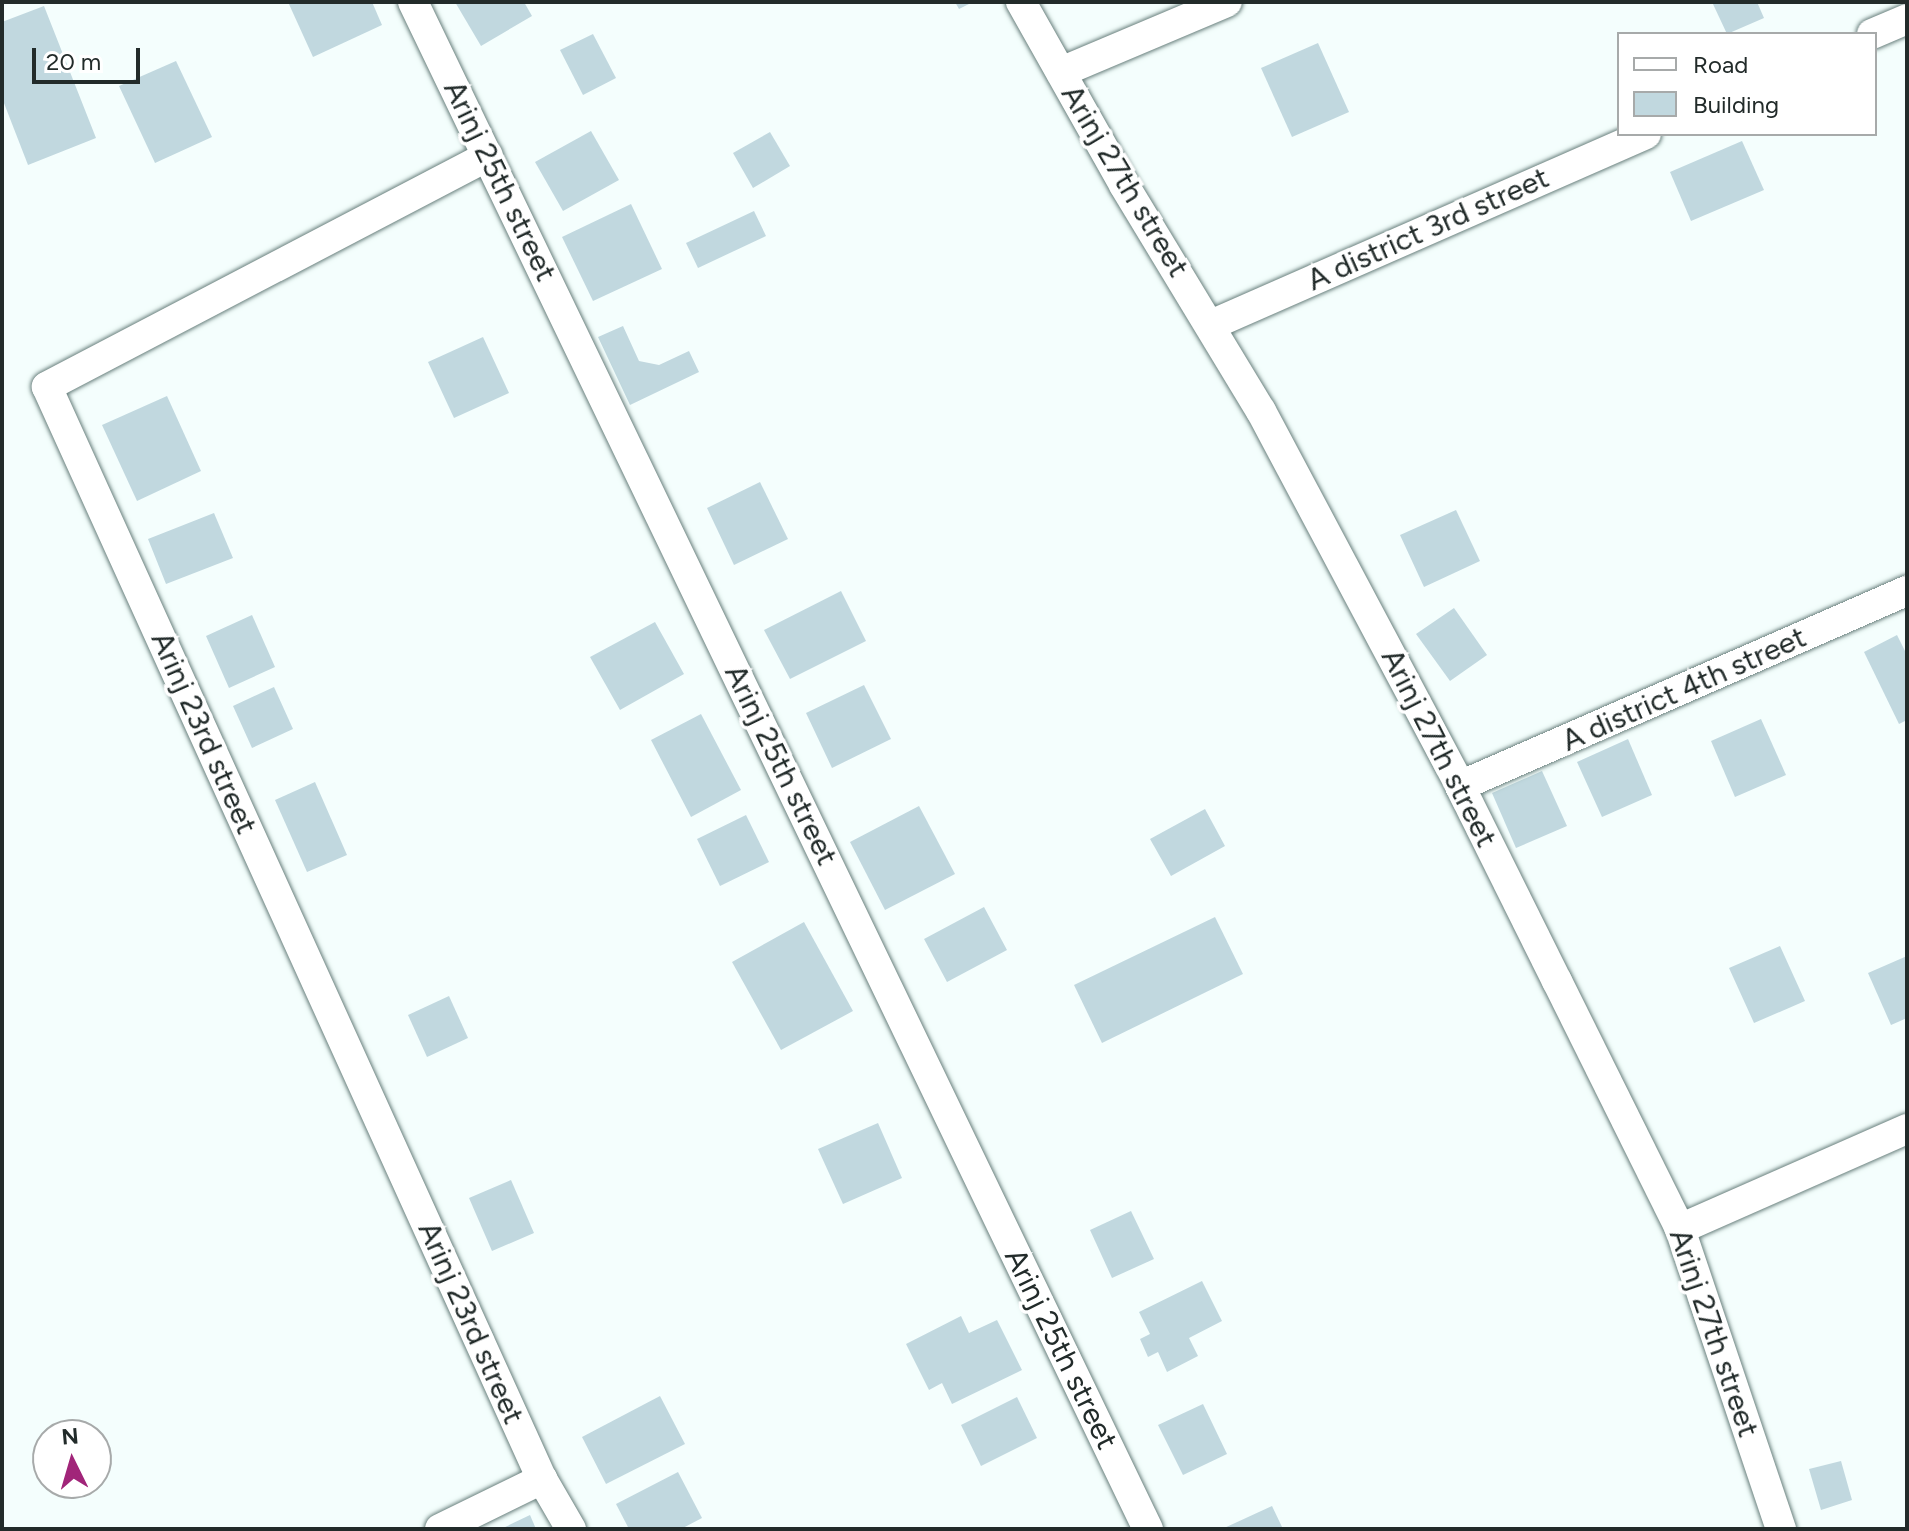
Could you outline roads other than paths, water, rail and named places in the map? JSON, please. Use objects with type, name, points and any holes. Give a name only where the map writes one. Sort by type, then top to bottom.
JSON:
[{"type":"street","name":"Arinj 25th street","points":[[413,2],[1148,1529]]},
{"type":"street","name":"Arinj 27th street","points":[[1021,2],[1124,185],[1261,411],[1460,786],[1680,1229],[1781,1529]]},
{"type":"street","points":[[1061,72],[1227,2]]},
{"type":"street","points":[[1877,32],[1907,19]]},
{"type":"street","name":"A district 3rd street","points":[[1211,325],[1641,136]]},
{"type":"street","name":"Arinj 23rd street","points":[[488,156],[47,387],[542,1479],[571,1529]]},
{"type":"street","name":"A district 4th street","points":[[1460,786],[1907,591]]},
{"type":"street","points":[[1680,1229],[1907,1129]]},
{"type":"street","points":[[440,1529],[542,1479]]}]
